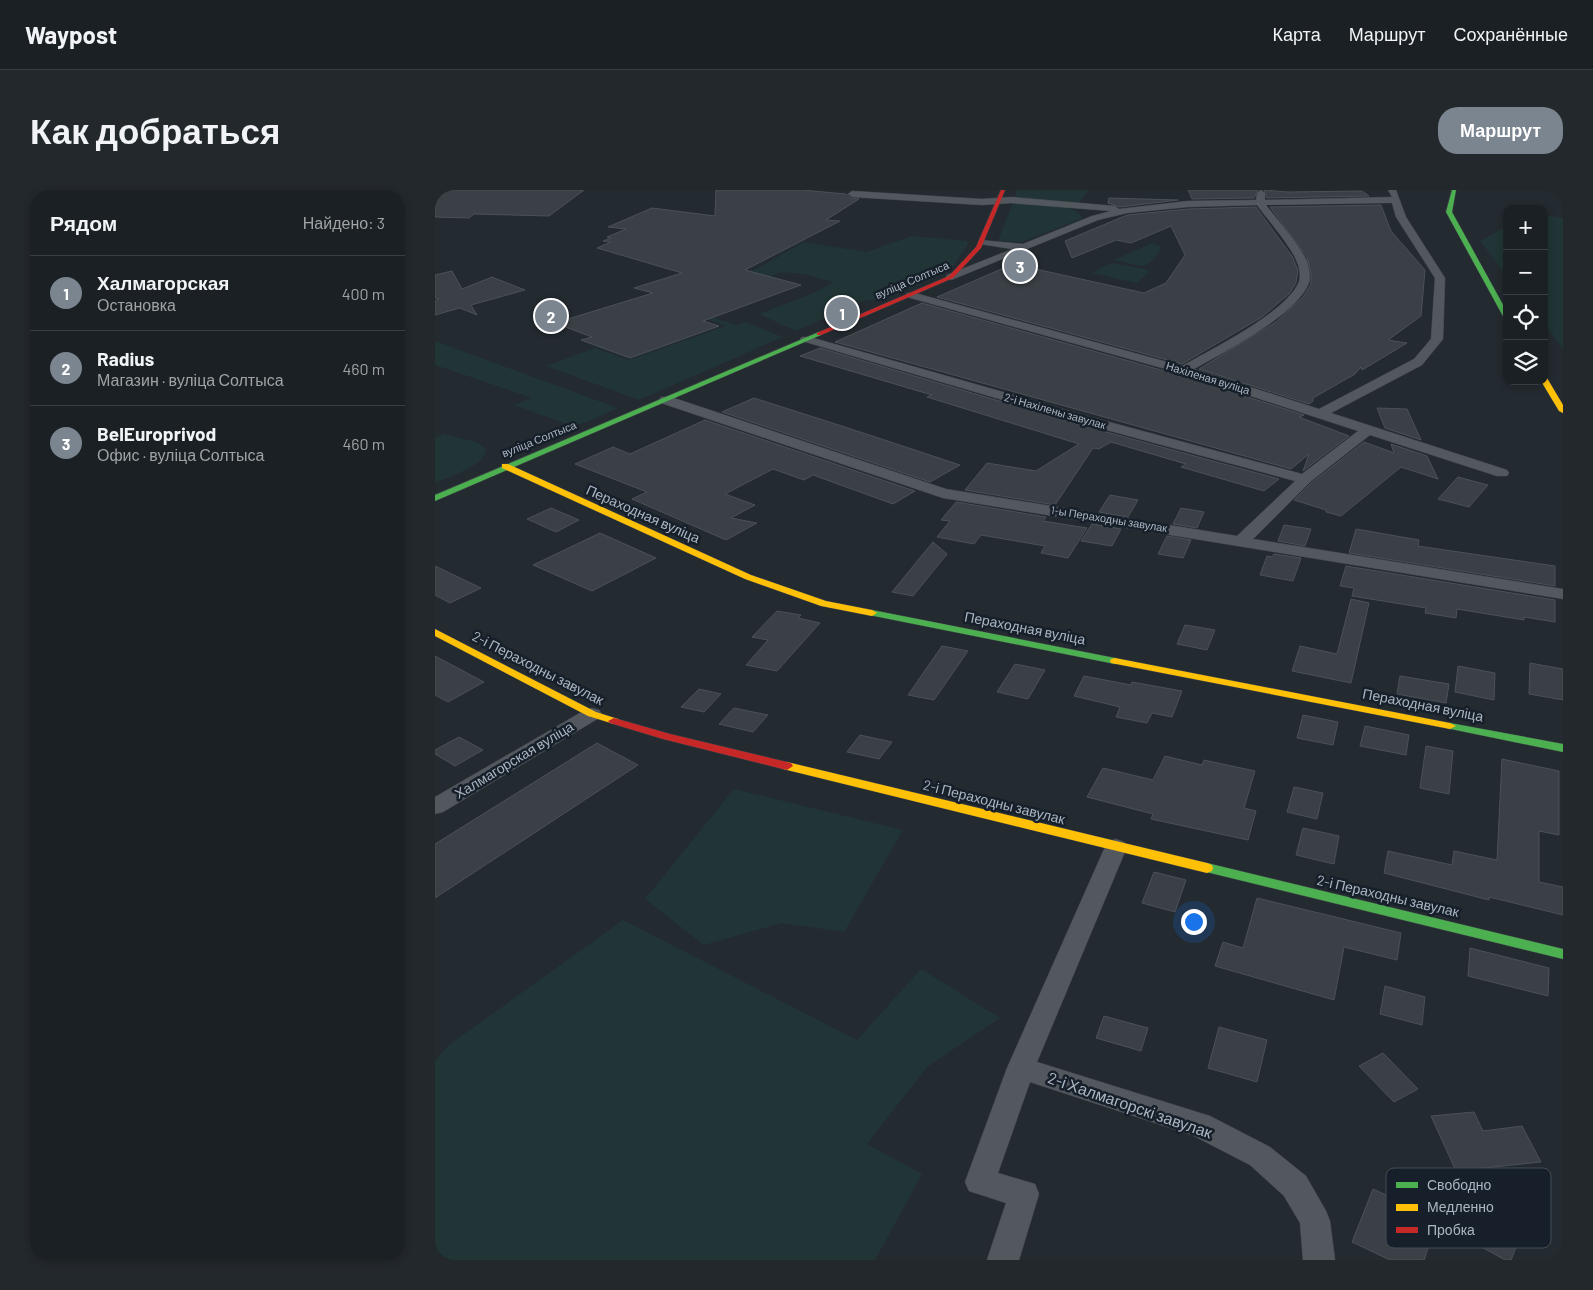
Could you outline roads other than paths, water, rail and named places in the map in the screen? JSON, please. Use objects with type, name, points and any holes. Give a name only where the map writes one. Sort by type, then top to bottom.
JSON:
[{"type":"main road","points":[[1454,190],[1449,212],[1452,220],[1470,257],[1503,311]]},
{"type":"main road","points":[[951,277],[967,265],[983,242],[1001,195]]},
{"type":"main road","name":"вуліца Солтыса","points":[[435,498],[505,466],[665,400],[951,277]]},
{"type":"main road","points":[[1547,385],[1563,411]]},
{"type":"main road","name":"Пераходная вуліца","points":[[505,466],[748,577],[824,604],[1563,748]]},
{"type":"main road","name":"2-і Пераходны завулак","points":[[438,637],[592,714],[667,737],[1563,954]]},
{"type":"street","points":[[1184,370],[1264,322],[1292,298],[1303,285],[1305,272],[1302,261],[1260,203],[1261,190]]},
{"type":"street","points":[[852,194],[982,202],[1001,195],[1127,210]]},
{"type":"street","points":[[1320,414],[1418,362],[1437,339],[1440,278],[1401,217],[1393,195]]},
{"type":"street","name":"вуліца Солтыса","points":[[951,277],[1095,218],[1127,210],[1187,204],[1260,203],[1393,195]]},
{"type":"street","points":[[1089,206],[1093,197]]},
{"type":"street","points":[[1089,206],[1096,213],[1095,218]]},
{"type":"street","points":[[983,242],[1027,247]]},
{"type":"street","name":"Нахіленая вуліца","points":[[911,295],[1184,370],[1502,473]]},
{"type":"street","name":"2-і Нахілены завулак","points":[[806,338],[1082,419],[1305,479]]},
{"type":"street","name":"1-ы Пераходны завулак","points":[[665,400],[943,493],[1563,594]]},
{"type":"street","points":[[1241,541],[1305,479],[1367,430]]},
{"type":"street","name":"Халмагорская вуліца","points":[[435,807],[592,714]]},
{"type":"street","points":[[1003,1260],[1024,1194],[980,1182],[1021,1068],[1116,847]]},
{"type":"street","name":"2-і Халмагорскі завулак","points":[[1021,1068],[1201,1125],[1260,1156],[1295,1186],[1315,1221],[1319,1260]]},
{"type":"place","name":"BelEuroprivod","points":[[1020,266]]},
{"type":"place","name":"Халмагорская","points":[[842,313]]},
{"type":"place","name":"Radius","points":[[551,316]]}]
